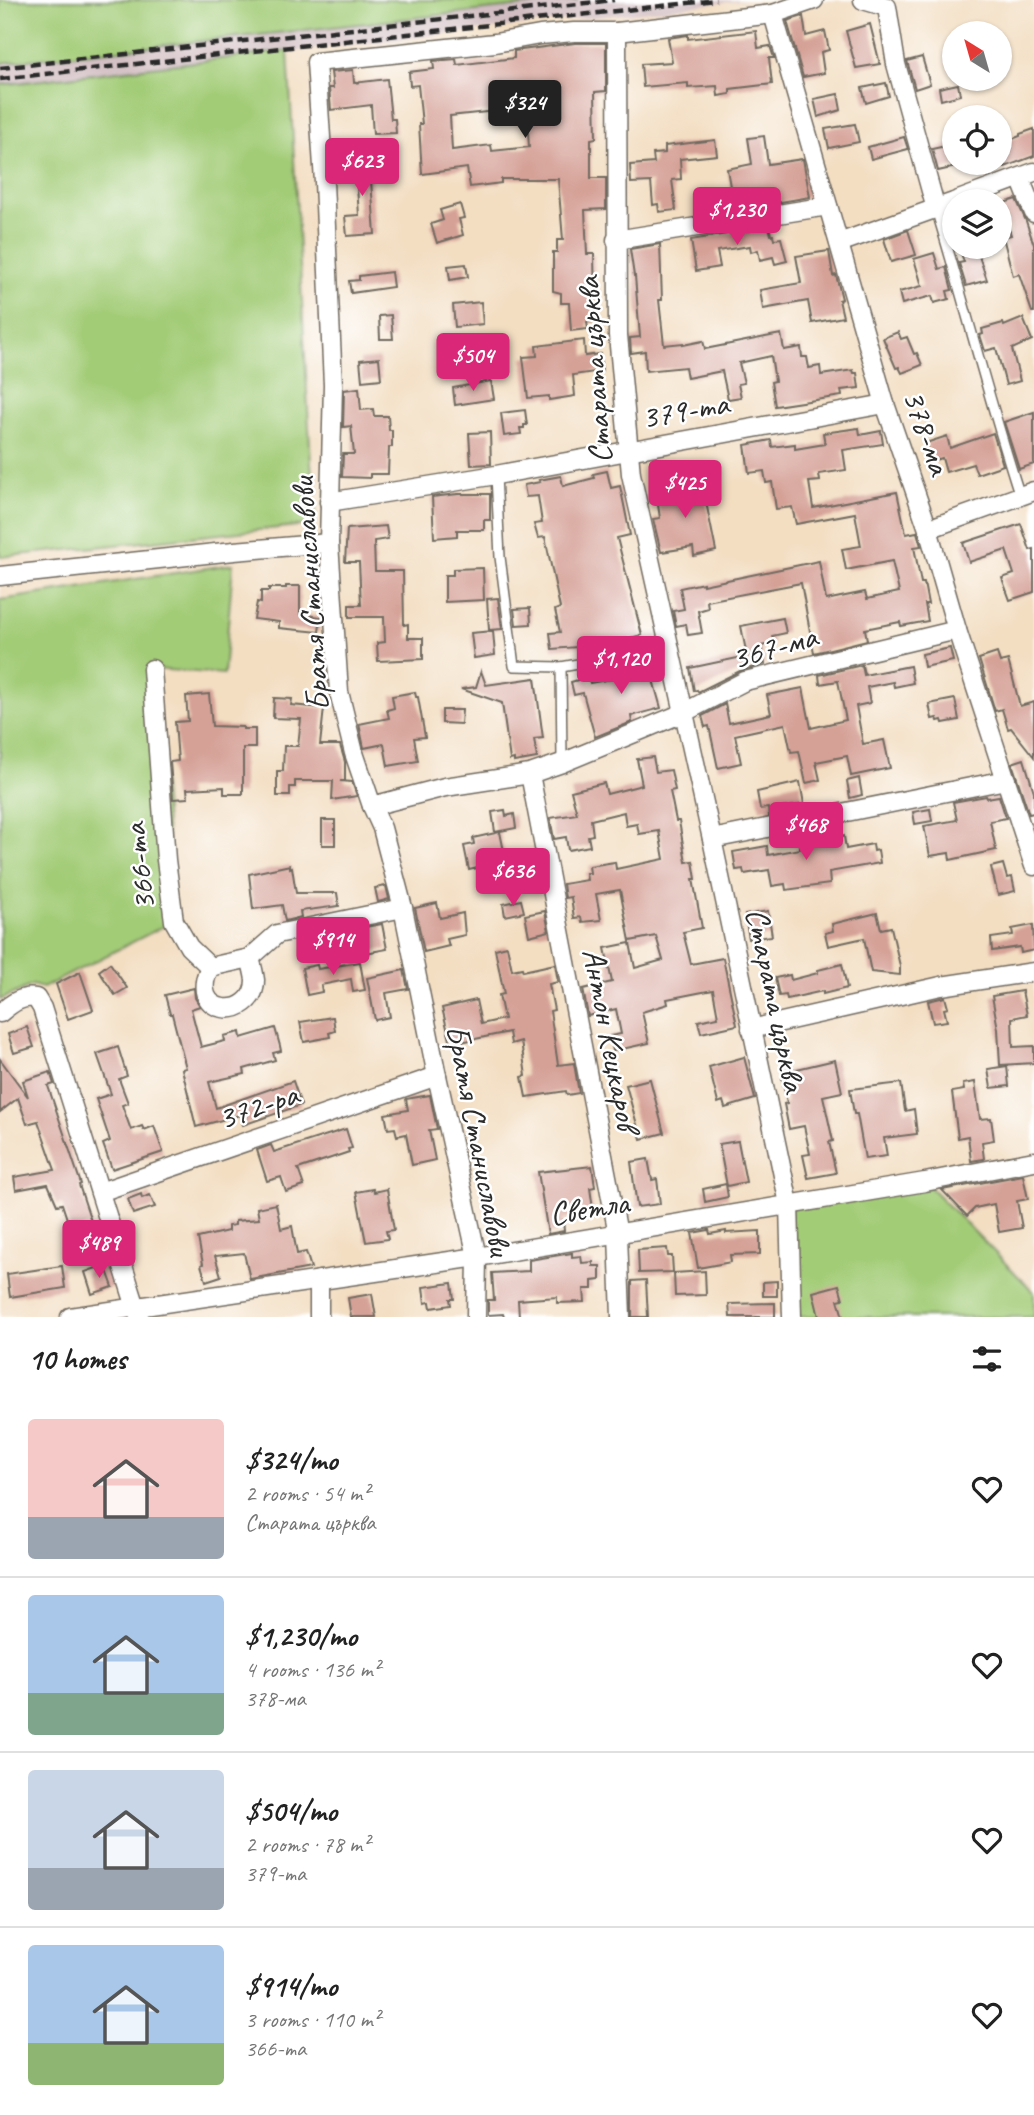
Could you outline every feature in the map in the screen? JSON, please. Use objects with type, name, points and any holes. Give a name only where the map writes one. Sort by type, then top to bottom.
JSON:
[{"type":"street","points":[[617,32],[773,14],[814,0]]},
{"type":"street","points":[[863,0],[887,7],[896,64],[936,209]]},
{"type":"street","name":"378-ма","points":[[773,14],[885,404],[928,529],[957,630],[1034,866]]},
{"type":"street","name":"Братя Станиславови","points":[[476,1317],[477,1257],[403,908],[382,828],[354,753],[339,692],[329,543],[333,385],[316,62],[495,43],[540,34],[617,32]]},
{"type":"street","name":"Старата църква","points":[[617,32],[618,335],[631,474],[789,1204],[792,1317]]},
{"type":"street","points":[[990,189],[1027,175],[1034,213]]},
{"type":"street","points":[[616,240],[828,206]]},
{"type":"street","points":[[839,243],[942,207]]},
{"type":"street","name":"379-та","points":[[329,502],[496,475],[885,404]]},
{"type":"street","points":[[928,529],[1027,493]]},
{"type":"street","points":[[0,576],[329,543]]},
{"type":"street","name":"367-ма","points":[[372,806],[445,787],[530,774],[683,713],[745,681],[957,630]]},
{"type":"street","name":"366-та","points":[[152,669],[166,860],[174,921],[189,947],[210,967]]},
{"type":"street","name":"Антон Кецкаров","points":[[530,774],[618,1234],[621,1317]]},
{"type":"street","points":[[712,839],[1006,780]]},
{"type":"street","points":[[250,958],[255,979],[254,987],[248,996],[234,1009],[224,1010],[215,1006],[208,998],[205,988],[205,977],[210,967],[250,958],[276,934],[403,908]]},
{"type":"street","points":[[751,1029],[941,986],[1034,972]]},
{"type":"street","points":[[0,1013],[10,1004],[27,996],[36,998],[43,1008],[138,1312]]},
{"type":"street","name":"372-ра","points":[[100,1192],[437,1076]]},
{"type":"street","name":"Светла","points":[[70,1317],[138,1312],[319,1280],[618,1234],[1034,1161]]},
{"type":"street","points":[[319,1280],[319,1317]]},
{"type":"lane","points":[[936,209],[996,422],[1027,493]]},
{"type":"lane","points":[[496,475],[500,557],[514,666],[561,667],[669,648]]},
{"type":"lane","points":[[561,667],[562,763]]},
{"type":"shaded area","points":[[578,0],[746,0],[0,85],[0,63]]},
{"type":"green space","points":[[0,0],[578,0],[0,63]]},
{"type":"green space","points":[[288,51],[316,516],[307,525],[0,557],[0,85]]},
{"type":"green space","points":[[233,564],[224,674],[153,669],[174,921],[43,988],[32,985],[0,1000],[0,600]]},
{"type":"green space","points":[[925,1182],[1034,1292],[1034,1317],[792,1317],[789,1204]]},
{"type":"building","points":[[803,16],[806,36],[825,31],[829,50],[821,52],[824,73],[803,77],[787,21]]},
{"type":"building","points":[[870,24],[880,64],[856,68],[846,31]]},
{"type":"building","points":[[756,31],[758,48],[770,46],[774,58],[769,58],[772,84],[730,89],[730,94],[718,96],[717,86],[688,88],[688,83],[643,87],[641,64],[672,62],[668,38],[688,35],[688,39]]},
{"type":"building","points":[[575,43],[606,43],[606,91],[595,92],[596,138],[591,139],[591,178],[606,178],[606,209],[585,210],[587,254],[594,254],[595,322],[587,322],[588,329],[571,331],[569,303],[561,303],[561,293],[553,291],[553,252],[557,252],[557,240],[563,240],[558,179],[501,179],[501,183],[470,187],[467,168],[422,174],[419,124],[422,124],[418,85],[410,86],[409,72],[434,69],[433,61],[456,59],[457,65],[514,58],[514,51]],"holes":[[[505,110],[506,120],[527,118],[529,147],[492,151],[491,145],[452,150],[450,116]]]},
{"type":"building","points":[[922,57],[930,84],[915,89],[907,61]]},
{"type":"building","points":[[353,70],[354,83],[387,79],[391,119],[395,119],[396,133],[373,134],[371,105],[331,110],[331,72]]},
{"type":"building","points":[[886,83],[889,96],[866,103],[862,88]]},
{"type":"building","points":[[942,87],[942,91],[959,91],[960,95],[941,100],[939,88]]},
{"type":"building","points":[[838,94],[841,110],[818,117],[814,99]]},
{"type":"building","points":[[855,124],[859,142],[829,148],[825,129]]},
{"type":"building","points":[[1034,129],[1034,156],[1012,164],[1012,139]]},
{"type":"building","points":[[764,136],[768,164],[803,159],[810,197],[734,210],[727,169],[752,164],[748,138]]},
{"type":"building","points":[[904,137],[908,149],[871,159],[868,147]]},
{"type":"building","points":[[715,140],[717,155],[680,159],[681,179],[672,180],[676,210],[659,212],[658,204],[653,205],[651,182],[631,183],[630,165],[654,163],[653,154],[665,153],[665,146]]},
{"type":"building","points":[[942,147],[942,170],[938,171],[932,149]]},
{"type":"building","points":[[369,154],[375,234],[347,236],[345,216],[359,215],[356,173],[349,174],[348,156]]},
{"type":"building","points":[[1016,199],[1034,245],[1034,312],[1019,274],[1013,276],[1009,259],[1012,259],[1012,200]]},
{"type":"building","points":[[460,204],[464,218],[459,219],[463,235],[437,243],[431,224],[443,220],[440,210]]},
{"type":"building","points":[[769,227],[774,239],[781,238],[787,261],[775,264],[773,257],[760,260],[758,250],[751,252],[750,246],[717,251],[720,267],[696,271],[691,240]]},
{"type":"building","points":[[908,230],[916,255],[891,262],[884,239]]},
{"type":"building","points":[[660,244],[662,300],[659,300],[664,345],[703,341],[705,349],[781,334],[784,350],[801,347],[802,357],[807,357],[809,368],[820,366],[821,375],[853,370],[857,373],[859,388],[841,390],[842,396],[775,406],[771,356],[739,363],[744,383],[738,384],[741,397],[728,399],[722,371],[687,378],[685,367],[646,371],[645,351],[631,353],[630,338],[640,337],[630,249]]},
{"type":"building","points":[[829,251],[833,276],[836,275],[842,299],[839,300],[843,317],[812,323],[808,301],[763,309],[760,290],[801,283],[796,256]]},
{"type":"building","points":[[934,253],[939,269],[946,267],[952,290],[947,291],[949,299],[934,303],[932,296],[902,304],[899,292],[922,286],[914,259]]},
{"type":"building","points":[[963,259],[980,259],[987,280],[966,286],[959,263],[964,262]]},
{"type":"building","points":[[466,264],[468,277],[450,280],[448,266]]},
{"type":"building","points":[[391,272],[393,287],[351,293],[349,281],[359,280],[359,276]]},
{"type":"building","points":[[481,302],[483,324],[455,327],[453,305]]},
{"type":"building","points":[[391,315],[393,339],[380,339],[379,316]]},
{"type":"building","points":[[1023,318],[1032,340],[1012,349],[1020,381],[1006,385],[996,348],[985,351],[980,335],[983,334],[982,329],[1003,323],[1004,326]]},
{"type":"building","points":[[898,332],[901,339],[907,337],[922,365],[902,373],[899,367],[896,368],[883,338]]},
{"type":"building","points":[[584,340],[585,356],[600,354],[602,371],[573,375],[575,396],[549,400],[549,396],[528,398],[523,357],[537,356],[536,346]]},
{"type":"building","points":[[379,358],[381,379],[362,381],[360,360]]},
{"type":"building","points":[[491,381],[494,399],[455,405],[453,388]]},
{"type":"building","points":[[359,388],[361,410],[373,409],[374,416],[388,416],[389,430],[392,430],[392,447],[389,447],[388,474],[370,474],[370,478],[342,477],[343,454],[354,454],[351,426],[343,427],[344,390]]},
{"type":"building","points":[[525,410],[527,425],[520,428],[521,434],[504,436],[501,413]]},
{"type":"building","points":[[1034,412],[1034,464],[1019,469],[1004,422]]},
{"type":"building","points":[[859,428],[860,435],[881,431],[883,444],[843,450],[846,470],[819,474],[820,481],[809,482],[813,508],[897,492],[906,534],[917,532],[921,546],[914,547],[928,604],[925,604],[928,621],[901,626],[900,622],[865,629],[867,640],[814,653],[801,583],[707,601],[708,608],[698,611],[702,633],[688,635],[686,624],[676,626],[673,611],[684,609],[680,588],[819,561],[826,600],[865,592],[867,599],[899,592],[892,561],[846,570],[842,549],[861,546],[855,513],[796,524],[792,507],[776,509],[772,482],[766,483],[764,471],[749,473],[745,445],[771,440],[772,447],[795,444],[795,449],[825,444],[823,433]]},
{"type":"building","points":[[490,432],[491,464],[471,465],[469,433]]},
{"type":"building","points":[[993,433],[1003,465],[977,474],[973,464],[946,472],[942,458],[931,461],[926,443],[947,436],[950,448]]},
{"type":"building","points":[[607,471],[611,488],[620,486],[630,535],[617,538],[642,635],[590,648],[552,649],[550,633],[560,632],[555,610],[560,608],[545,537],[538,538],[534,524],[542,523],[538,496],[526,497],[524,485],[561,476],[563,486],[594,478],[593,474]]},
{"type":"building","points":[[709,484],[711,501],[706,502],[716,551],[694,556],[693,547],[661,552],[653,519],[660,518],[656,492]]},
{"type":"building","points":[[490,494],[490,520],[484,520],[484,530],[457,530],[457,536],[434,538],[432,497]]},
{"type":"building","points":[[1021,524],[1030,550],[1034,549],[1034,592],[1010,600],[1002,578],[1014,574],[1006,550],[969,562],[963,543]]},
{"type":"building","points":[[386,526],[388,539],[374,541],[375,571],[403,571],[404,625],[408,624],[408,638],[423,638],[423,659],[378,661],[377,643],[385,642],[384,617],[349,617],[349,605],[361,605],[359,562],[345,562],[347,529]]},
{"type":"building","points":[[483,568],[484,600],[445,602],[445,575],[453,575],[453,569]]},
{"type":"building","points":[[300,586],[300,614],[321,617],[319,632],[279,628],[279,622],[254,619],[257,602],[261,603],[261,591]]},
{"type":"building","points":[[498,598],[502,629],[489,630],[487,599]]},
{"type":"building","points":[[530,608],[531,624],[516,625],[514,609]]},
{"type":"building","points":[[783,618],[786,633],[772,636],[774,643],[761,646],[765,664],[740,671],[698,692],[694,691],[690,668],[747,656],[741,626]]},
{"type":"building","points":[[493,631],[495,655],[474,658],[471,633]]},
{"type":"building","points":[[950,648],[953,661],[924,667],[922,654]]},
{"type":"building","points":[[997,653],[1000,662],[1008,660],[1020,706],[1034,702],[1034,757],[1011,728],[1008,729],[1002,709],[995,711],[979,659]]},
{"type":"building","points":[[659,659],[664,677],[653,680],[661,708],[631,716],[632,722],[595,737],[583,693],[574,695],[571,682],[588,677],[590,683],[617,678],[615,667]]},
{"type":"building","points":[[862,665],[864,675],[910,666],[913,683],[894,687],[893,682],[867,687],[870,703],[856,706],[863,744],[884,740],[890,768],[851,776],[847,756],[816,762],[820,780],[806,783],[799,751],[791,752],[785,724],[735,735],[741,763],[718,768],[709,726],[705,727],[702,716],[725,704],[729,723],[771,714],[767,695],[803,688],[811,728],[846,720],[838,681],[820,684],[819,675]]},
{"type":"building","points":[[481,671],[486,685],[535,678],[543,738],[534,739],[537,758],[514,762],[514,759],[510,760],[502,703],[461,689],[476,687]]},
{"type":"building","points":[[415,692],[425,737],[414,738],[418,761],[388,766],[384,744],[364,748],[359,724],[389,718],[387,710],[394,708],[392,696]]},
{"type":"building","points":[[209,694],[212,726],[255,729],[255,748],[243,748],[243,794],[224,794],[224,787],[187,789],[188,798],[173,799],[170,762],[178,761],[175,722],[188,721],[186,696]]},
{"type":"building","points":[[274,698],[292,699],[291,705],[324,708],[320,745],[340,745],[345,762],[345,781],[340,781],[352,782],[357,796],[332,800],[333,781],[295,781],[295,787],[290,787],[290,796],[277,796],[277,771],[283,771],[284,746],[298,746],[301,719],[273,718]]},
{"type":"building","points":[[955,699],[959,720],[943,723],[937,718],[932,719],[929,704]]},
{"type":"building","points":[[442,710],[462,710],[461,724],[442,723]]},
{"type":"building","points":[[653,757],[656,772],[671,770],[675,790],[670,791],[676,821],[679,821],[686,862],[693,861],[696,879],[693,879],[702,928],[683,932],[691,964],[723,958],[737,1025],[701,1033],[698,1021],[718,1017],[713,990],[667,999],[668,1004],[642,1012],[649,1043],[613,1051],[610,1036],[621,1034],[616,1009],[588,1016],[583,989],[612,982],[605,948],[630,943],[635,968],[663,960],[656,936],[630,941],[620,890],[596,894],[601,920],[582,922],[581,917],[574,918],[571,897],[565,898],[563,884],[587,880],[589,866],[615,862],[616,869],[664,859],[659,831],[639,834],[637,824],[626,826],[624,812],[591,820],[593,835],[588,836],[590,846],[568,850],[566,837],[554,839],[550,818],[577,814],[571,791],[604,783],[607,794],[642,785],[637,759]]},
{"type":"building","points":[[1024,759],[1034,792],[1034,813],[1029,814],[1012,763]]},
{"type":"building","points":[[859,778],[862,795],[850,798],[847,781]]},
{"type":"building","points":[[800,782],[804,804],[781,808],[781,813],[769,816],[768,808],[760,809],[757,792]]},
{"type":"building","points":[[999,796],[1006,818],[990,821],[996,850],[950,860],[949,853],[930,856],[924,826],[957,820],[953,802]]},
{"type":"building","points":[[930,809],[932,821],[915,824],[913,812]]},
{"type":"building","points":[[505,810],[506,816],[514,814],[516,828],[495,832],[492,812]]},
{"type":"building","points":[[322,820],[335,820],[335,845],[322,845]]},
{"type":"building","points":[[500,832],[506,861],[469,870],[464,846],[474,844],[473,838]]},
{"type":"building","points":[[819,835],[820,840],[844,836],[846,849],[873,844],[874,851],[878,850],[880,863],[829,872],[830,884],[786,890],[785,884],[772,886],[769,870],[744,874],[743,869],[736,870],[733,852],[767,846],[768,855],[800,849],[802,838]]},
{"type":"building","points":[[522,858],[526,877],[514,880],[510,861]]},
{"type":"building","points":[[1003,864],[1007,878],[1012,877],[1015,891],[998,895],[991,867]]},
{"type":"building","points":[[290,865],[296,893],[337,893],[339,906],[300,911],[301,917],[285,921],[282,905],[253,909],[249,874]]},
{"type":"building","points":[[386,886],[389,899],[378,902],[375,888]]},
{"type":"building","points":[[521,900],[524,912],[505,916],[503,904]]},
{"type":"building","points":[[437,903],[440,918],[463,913],[465,935],[447,939],[449,946],[424,952],[415,908]]},
{"type":"building","points":[[545,911],[549,931],[529,936],[525,915]]},
{"type":"building","points":[[768,911],[772,936],[749,939],[745,915]]},
{"type":"building","points":[[877,913],[881,929],[891,927],[900,975],[871,972],[864,938],[828,946],[825,933],[833,931],[832,924]]},
{"type":"building","points":[[382,924],[387,949],[360,954],[355,929]]},
{"type":"building","points":[[1033,925],[1034,950],[1021,953],[1020,947],[992,951],[991,938],[1013,935],[1012,929]]},
{"type":"building","points":[[507,946],[512,970],[522,968],[523,971],[555,964],[558,982],[549,984],[558,1065],[574,1063],[579,1093],[567,1095],[566,1091],[526,1097],[522,1077],[526,1076],[521,1041],[511,1044],[509,1032],[451,1044],[442,1008],[476,1000],[481,1024],[504,1019],[499,995],[504,994],[495,949]]},
{"type":"building","points":[[360,962],[365,990],[353,992],[351,979],[321,985],[322,992],[307,995],[302,968],[317,965],[318,969]]},
{"type":"building","points":[[110,963],[127,988],[115,995],[99,971]]},
{"type":"building","points":[[842,964],[847,988],[787,999],[786,995],[779,996],[775,978],[790,975],[791,980]]},
{"type":"building","points":[[404,970],[408,989],[386,993],[390,1017],[375,1020],[367,978]]},
{"type":"building","points":[[80,972],[93,1010],[68,1019],[56,984]]},
{"type":"building","points":[[194,988],[195,998],[200,1006],[191,1009],[201,1047],[225,1041],[224,1036],[240,1032],[241,1038],[275,1028],[281,1051],[273,1053],[275,1060],[244,1069],[245,1074],[209,1082],[216,1108],[293,1081],[301,1105],[243,1125],[240,1115],[196,1127],[182,1069],[186,1068],[165,995]]},
{"type":"building","points":[[1022,991],[1027,1015],[1012,1018],[1013,1047],[1034,1046],[1034,1063],[1000,1065],[998,1029],[992,996]]},
{"type":"building","points":[[945,997],[947,1021],[933,1023],[928,1001]]},
{"type":"building","points":[[333,1017],[335,1031],[329,1033],[330,1037],[304,1042],[300,1022]]},
{"type":"building","points":[[27,1027],[34,1047],[14,1053],[8,1034]]},
{"type":"building","points":[[118,1047],[127,1076],[119,1079],[128,1103],[122,1105],[131,1130],[142,1126],[144,1130],[154,1126],[163,1152],[112,1169],[103,1144],[110,1141],[96,1099],[111,1094],[97,1054]]},
{"type":"building","points":[[744,1057],[755,1099],[725,1108],[723,1101],[718,1103],[709,1067]]},
{"type":"building","points":[[0,1059],[28,1097],[23,1081],[50,1072],[54,1084],[48,1086],[92,1224],[71,1231],[62,1204],[57,1205],[48,1184],[16,1190],[14,1177],[55,1170],[38,1121],[27,1124],[18,1098],[0,1112]]},
{"type":"building","points":[[835,1060],[842,1092],[823,1096],[833,1141],[829,1142],[836,1173],[808,1178],[803,1155],[810,1154],[804,1126],[789,1129],[782,1078],[785,1077],[784,1072]]},
{"type":"building","points":[[1007,1066],[1009,1086],[991,1088],[988,1069]]},
{"type":"building","points":[[650,1079],[664,1133],[641,1139],[626,1085]]},
{"type":"building","points":[[975,1082],[980,1119],[991,1118],[994,1140],[982,1142],[984,1159],[971,1161],[968,1136],[958,1138],[952,1092],[964,1090],[963,1084]]},
{"type":"building","points":[[901,1083],[905,1111],[914,1109],[917,1134],[884,1138],[887,1156],[865,1159],[850,1089]]},
{"type":"building","points":[[430,1095],[437,1129],[429,1130],[435,1160],[412,1165],[406,1134],[397,1136],[395,1128],[388,1129],[385,1114],[408,1110],[406,1099]]},
{"type":"building","points":[[346,1129],[352,1148],[348,1149],[349,1152],[298,1169],[304,1186],[286,1192],[281,1177],[267,1181],[257,1150],[271,1145],[274,1152]]},
{"type":"building","points":[[738,1141],[746,1182],[727,1186],[719,1144]]},
{"type":"building","points":[[648,1159],[652,1180],[657,1179],[660,1204],[637,1207],[631,1162]]},
{"type":"building","points":[[592,1166],[595,1187],[590,1188],[594,1216],[563,1220],[564,1231],[548,1234],[538,1172]]},
{"type":"building","points":[[1023,1175],[1028,1199],[1017,1201],[1022,1228],[999,1232],[994,1204],[975,1208],[967,1216],[942,1190]]},
{"type":"building","points":[[726,1184],[728,1197],[705,1202],[703,1189]]},
{"type":"building","points":[[373,1189],[374,1192],[387,1189],[394,1230],[386,1231],[388,1239],[366,1242],[356,1192]]},
{"type":"building","points":[[141,1194],[142,1198],[150,1195],[155,1207],[133,1214],[128,1199]]},
{"type":"building","points":[[276,1204],[281,1229],[292,1226],[297,1254],[306,1252],[311,1268],[250,1279],[244,1253],[215,1256],[221,1276],[206,1281],[198,1238],[228,1231],[228,1226],[235,1225],[235,1221],[259,1219],[257,1208]]},
{"type":"building","points":[[709,1230],[710,1234],[760,1231],[760,1254],[730,1255],[731,1262],[698,1268],[692,1233]]},
{"type":"building","points":[[667,1248],[668,1256],[672,1256],[673,1272],[639,1273],[638,1250]]},
{"type":"building","points":[[572,1253],[572,1257],[581,1256],[582,1263],[593,1262],[593,1266],[600,1266],[600,1280],[592,1281],[592,1289],[584,1289],[585,1302],[557,1303],[557,1297],[518,1300],[519,1317],[488,1315],[488,1300],[494,1300],[492,1273],[529,1271],[529,1260]]},
{"type":"building","points":[[105,1265],[113,1287],[92,1294],[85,1272]]},
{"type":"building","points":[[62,1266],[65,1288],[10,1297],[7,1274]]},
{"type":"building","points":[[705,1271],[706,1295],[675,1296],[674,1273]]},
{"type":"building","points":[[646,1280],[648,1317],[632,1317],[632,1281]]},
{"type":"building","points":[[777,1281],[777,1296],[763,1296],[763,1282]]},
{"type":"building","points":[[452,1283],[454,1299],[450,1299],[451,1305],[431,1308],[430,1302],[425,1303],[423,1287]]},
{"type":"building","points":[[839,1285],[843,1299],[838,1300],[843,1317],[819,1317],[813,1292]]},
{"type":"building","points":[[372,1294],[376,1317],[351,1317],[348,1298]]},
{"type":"building","points":[[775,1303],[775,1317],[730,1317],[729,1304]]},
{"type":"railway","points":[[0,68],[614,0]]},
{"type":"railway","points":[[0,79],[716,0]]}]
